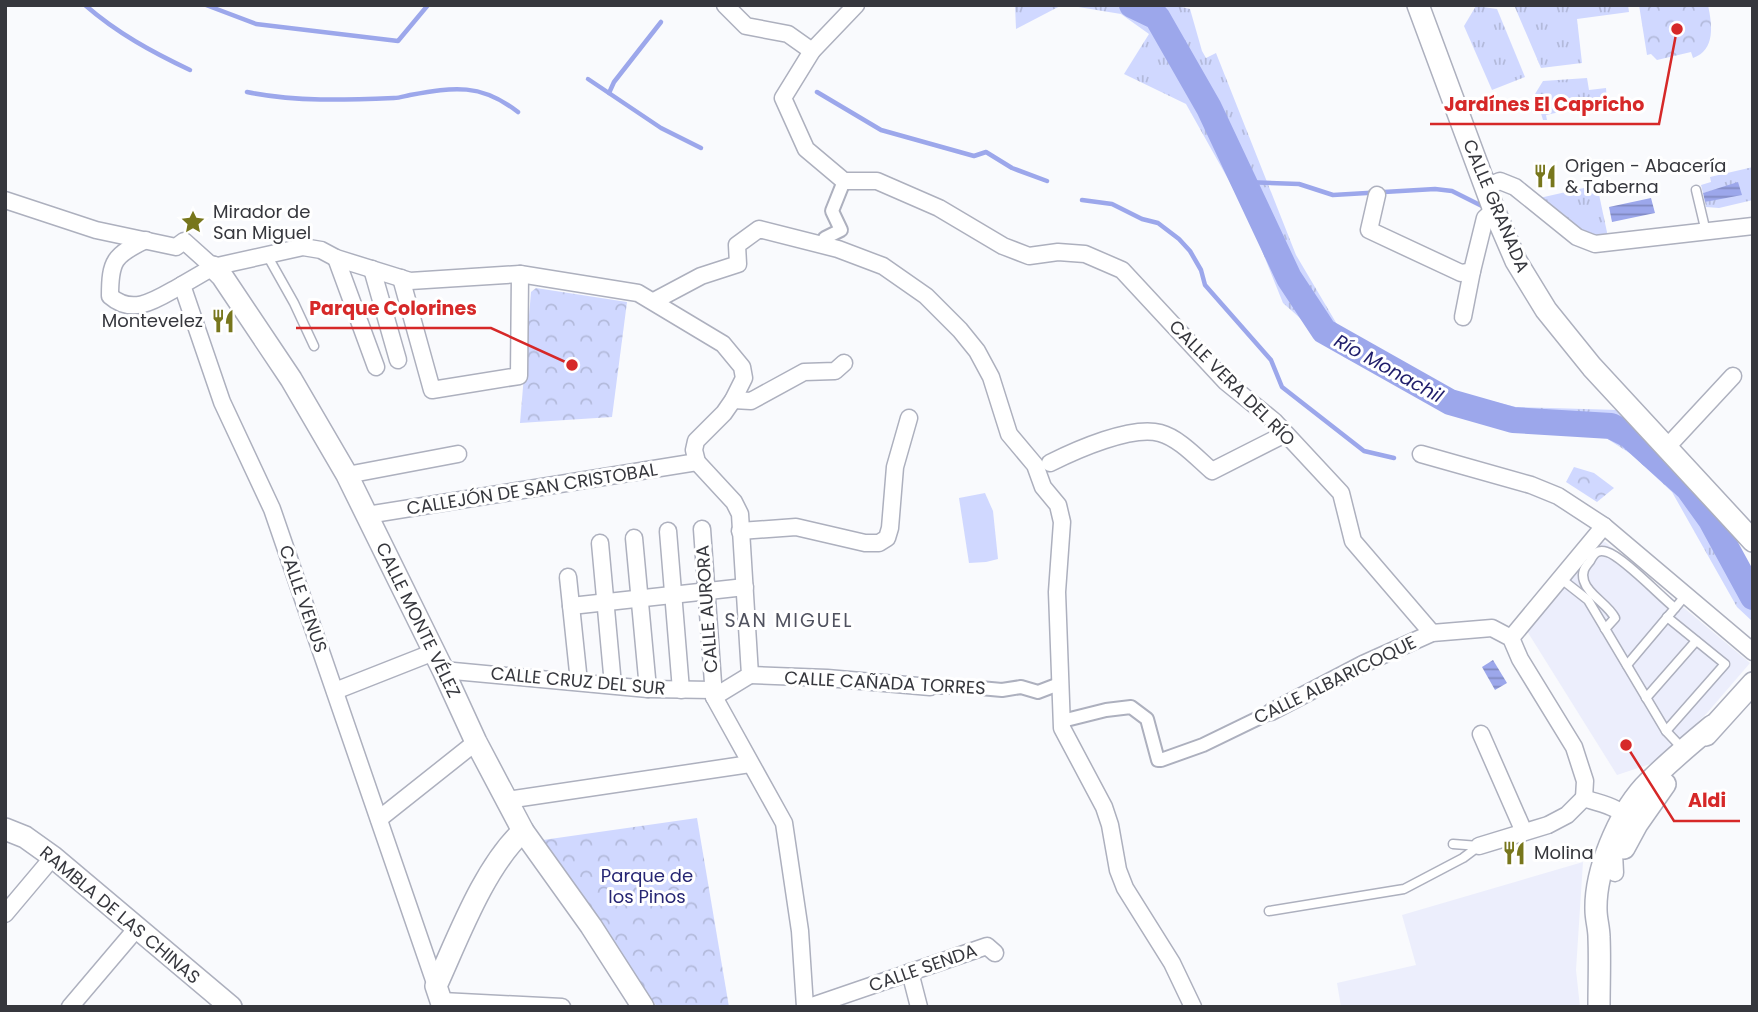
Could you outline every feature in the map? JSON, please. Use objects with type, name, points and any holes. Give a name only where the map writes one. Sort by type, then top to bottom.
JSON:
[{"type":"street","points":[[725,5],[746,26],[788,34],[812,51]]},
{"type":"street","points":[[823,245],[825,238],[841,230],[832,211],[844,181],[806,149],[783,98],[812,51],[856,5]]},
{"type":"street","name":"CALLE GRANADA","points":[[1418,5],[1494,210],[1516,261],[1546,310],[1592,367],[1668,446],[1753,541]]},
{"type":"street","name":"CALLE VERA DEL RÍO","points":[[844,181],[877,181],[939,208],[1003,246],[1029,256],[1085,254],[1122,270],[1227,382],[1274,421],[1340,493],[1353,541],[1432,633]]},
{"type":"street","points":[[1485,187],[1500,181],[1515,187],[1577,237],[1595,244],[1753,226]]},
{"type":"street","points":[[1377,195],[1369,230],[1461,273],[1472,271]]},
{"type":"street","points":[[5,200],[96,230],[146,240]]},
{"type":"street","points":[[1463,317],[1485,218],[1494,210]]},
{"type":"street","points":[[654,301],[701,276],[738,264],[737,245],[759,229],[823,245],[883,266],[926,296],[977,351],[991,377],[1009,435],[1035,465],[1043,487],[1058,505],[1062,522],[1057,592],[1062,728],[1104,807],[1118,870],[1125,888],[1172,963],[1193,1007]]},
{"type":"street","points":[[146,240],[131,247],[113,262],[110,296],[120,305],[132,307],[152,301],[213,267],[303,247],[321,250],[336,258],[410,281],[520,274],[617,288],[638,293],[654,301],[723,344],[742,367],[744,378],[724,413],[696,441],[694,450],[697,462],[734,502],[740,514],[750,676],[713,693],[784,823],[800,931],[807,1007]]},
{"type":"street","name":"CALLE MONTE VÉLEZ","points":[[146,240],[176,247],[184,240],[213,267],[222,276],[291,379],[347,475],[476,742],[523,831],[591,926],[643,1007]]},
{"type":"street","points":[[336,258],[376,367]]},
{"type":"street","points":[[372,269],[398,360]]},
{"type":"street","points":[[401,278],[432,390],[519,376],[520,274]]},
{"type":"street","name":"CALLE VENUS","points":[[182,285],[222,402],[272,509],[440,998]]},
{"type":"street","points":[[733,400],[751,401],[803,372],[835,370],[844,363]]},
{"type":"street","points":[[1668,446],[1733,376]]},
{"type":"street","points":[[740,531],[796,527],[865,543],[879,543],[887,538],[895,467],[909,418]]},
{"type":"street","points":[[1023,452],[1045,464],[1110,439],[1145,431],[1159,432],[1172,438],[1212,471],[1285,434]]},
{"type":"street","points":[[347,475],[458,454]]},
{"type":"street","points":[[1421,454],[1531,485],[1558,496],[1604,526],[1753,652]]},
{"type":"street","name":"CALLEJÓN DE SAN CRISTOBAL","points":[[367,516],[697,462]]},
{"type":"street","points":[[1479,846],[1548,825],[1567,815],[1584,798],[1585,781],[1574,747],[1520,659],[1511,638],[1604,526]]},
{"type":"street","name":"CALLE AURORA","points":[[702,529],[713,693]]},
{"type":"street","points":[[668,531],[681,690]]},
{"type":"street","points":[[634,538],[648,689]]},
{"type":"street","points":[[600,543],[612,685]]},
{"type":"street","points":[[568,577],[579,682]]},
{"type":"street","points":[[571,606],[744,587]]},
{"type":"street","name":"CALLE ALBARICOQUE","points":[[1062,721],[1131,707],[1147,719],[1158,760],[1161,760],[1203,745],[1363,664],[1432,633],[1492,628],[1511,638]]},
{"type":"street","points":[[335,691],[439,661]]},
{"type":"street","name":"CALLE CRUZ DEL SUR","points":[[439,661],[579,682],[713,693]]},
{"type":"street","name":"CALLE CAÑADA TORRES","points":[[750,676],[827,678],[1002,690],[1021,687],[1038,692],[1059,684]]},
{"type":"street","points":[[1599,1007],[1599,934],[1595,912],[1601,870],[1608,850],[1625,816],[1753,683]]},
{"type":"street","points":[[1599,934],[1615,873],[1649,792],[1683,749],[1712,726]]},
{"type":"street","points":[[1481,734],[1524,832]]},
{"type":"street","points":[[379,819],[476,742]]},
{"type":"street","points":[[507,800],[750,764]]},
{"type":"street","points":[[1603,806],[1649,792]]},
{"type":"street","points":[[1584,798],[1618,816],[1625,816]]},
{"type":"street","points":[[1603,806],[1611,832],[1608,850]]},
{"type":"street","points":[[1615,873],[1614,853],[1625,830],[1625,816]]},
{"type":"street","name":"RAMBLA DE LAS CHINAS","points":[[5,829],[25,837],[53,857],[224,1005]]},
{"type":"street","points":[[523,831],[510,842],[479,894],[450,955],[440,998],[562,1007]]},
{"type":"street","points":[[5,914],[53,857]]},
{"type":"street","points":[[70,1007],[137,928]]},
{"type":"street","name":"CALLE SENDA","points":[[807,1007],[987,946],[995,953]]},
{"type":"street","points":[[424,952],[450,955]]},
{"type":"street","points":[[910,972],[919,1007]]},
{"type":"lane","points":[[1696,190],[1706,232]]},
{"type":"lane","points":[[267,255],[314,346]]},
{"type":"lane","points":[[1605,629],[1615,618],[1610,609],[1585,585],[1583,576],[1594,553],[1599,551],[1614,555],[1675,608]]},
{"type":"lane","points":[[1560,578],[1588,600],[1666,731],[1683,749]]},
{"type":"lane","points":[[1626,665],[1686,594]]},
{"type":"lane","points":[[1666,731],[1725,664],[1667,617]]},
{"type":"lane","points":[[1646,698],[1696,640]]},
{"type":"lane","points":[[1453,844],[1479,846]]},
{"type":"lane","points":[[1269,911],[1404,889],[1463,858],[1479,846]]},
{"type":"shaded area","points":[[1605,542],[1750,663],[1707,713],[1659,761],[1617,775],[1527,631],[1599,543]]},
{"type":"shaded area","points":[[1583,862],[1576,970],[1580,1007],[1341,1007],[1337,983],[1416,965],[1402,915]]},
{"type":"green space","points":[[1015,5],[1062,5],[1016,29]]},
{"type":"green space","points":[[1066,5],[1173,5],[1190,9],[1206,58],[1216,53],[1296,255],[1338,326],[1369,351],[1413,375],[1463,394],[1516,407],[1619,410],[1694,491],[1700,509],[1737,575],[1753,594],[1753,622],[1737,607],[1672,492],[1631,454],[1606,438],[1505,425],[1445,409],[1344,357],[1283,303],[1246,211],[1186,104],[1124,74],[1149,34],[1121,14]]},
{"type":"green space","points":[[1514,5],[1628,5],[1629,12],[1577,19],[1582,63],[1541,68]]},
{"type":"green space","points":[[1639,5],[1708,5],[1711,36],[1706,49],[1693,58],[1691,52],[1657,60],[1651,54],[1647,55]]},
{"type":"green space","points":[[1476,6],[1497,9],[1525,77],[1492,90],[1464,26]]},
{"type":"green space","points":[[1587,78],[1589,90],[1606,88],[1607,101],[1587,106],[1587,110],[1571,113],[1569,110],[1546,115],[1547,120],[1543,120],[1535,94],[1543,81]]},
{"type":"green space","points":[[1753,167],[1753,200],[1719,208],[1706,207],[1705,202],[1728,196],[1726,187],[1703,193],[1701,185],[1711,182],[1710,177]]},
{"type":"green space","points":[[1597,185],[1608,237],[1595,238],[1535,199]]},
{"type":"green space","points":[[536,288],[627,302],[612,417],[520,423],[531,292]]},
{"type":"green space","points":[[1574,467],[1594,473],[1614,488],[1597,502],[1566,482]]},
{"type":"green space","points":[[985,493],[993,511],[998,559],[969,563],[959,498]]},
{"type":"green space","name":"Parque de los Pinos","points":[[697,818],[729,1007],[657,1007],[543,840]]},
{"type":"water","points":[[1738,182],[1742,195],[1705,202],[1703,193]]},
{"type":"water","points":[[1651,198],[1655,213],[1612,222],[1609,207]]},
{"type":"water","points":[[1493,660],[1507,683],[1495,690],[1482,667]]},
{"type":"waterway","points":[[85,5],[135,41],[190,70]]},
{"type":"waterway","points":[[206,5],[256,24],[398,41],[428,5]]},
{"type":"waterway","name":"Río Monachil","points":[[1132,5],[1157,17],[1209,108],[1289,278],[1324,331],[1450,402],[1513,420],[1611,426],[1629,435],[1688,488],[1711,520],[1753,597]]},
{"type":"waterway","points":[[609,93],[614,82],[661,22]]},
{"type":"waterway","points":[[588,79],[661,128],[701,148]]},
{"type":"waterway","points":[[247,92],[302,99],[339,100],[396,98],[454,89],[492,96],[518,112]]},
{"type":"waterway","points":[[817,92],[881,130],[974,156],[986,152],[1012,168],[1047,181]]},
{"type":"waterway","points":[[1244,182],[1299,184],[1333,195],[1435,189],[1452,191],[1482,206]]},
{"type":"waterway","points":[[1082,200],[1112,204],[1142,219],[1158,223],[1179,239],[1201,270],[1205,285],[1271,360],[1282,387],[1364,451],[1394,458]]},
{"type":"place","name":"Jardínes El Capricho","points":[[1677,29]]},
{"type":"place","name":"Origen - Abacería & Taberna","points":[[1545,176]]},
{"type":"place","name":"Mirador de San Miguel","points":[[193,222]]},
{"type":"place","name":"Montevelez","points":[[223,321]]},
{"type":"place","name":"Parque Colorines","points":[[572,365]]},
{"type":"place","name":"Aldi","points":[[1626,745]]},
{"type":"place","name":"Molina","points":[[1514,853]]},
{"type":"district","name":"SAN MIGUEL","points":[[789,620]]}]
